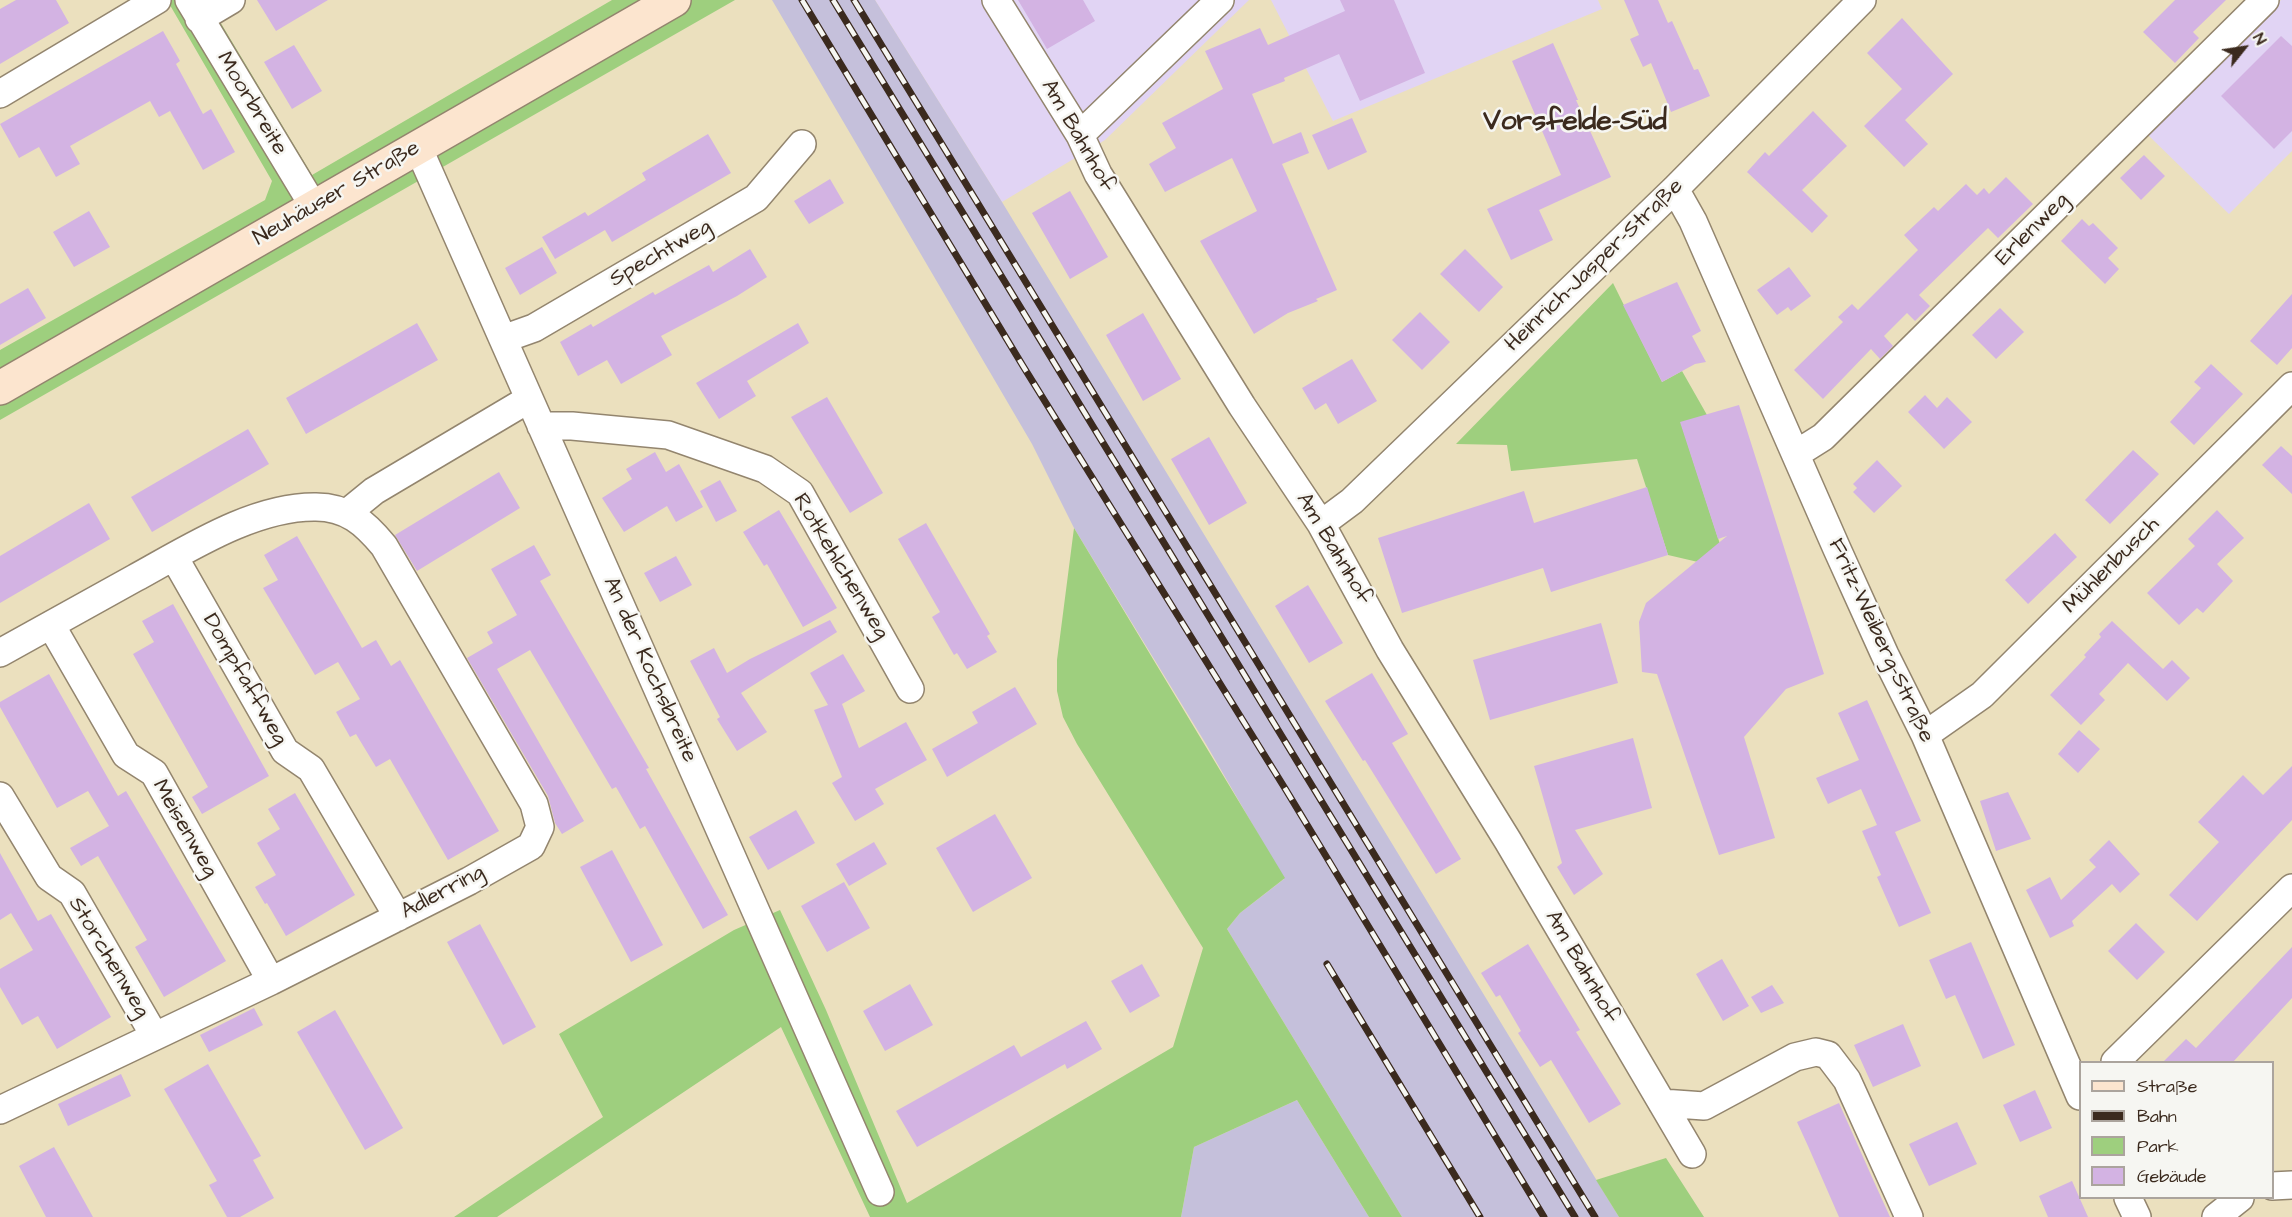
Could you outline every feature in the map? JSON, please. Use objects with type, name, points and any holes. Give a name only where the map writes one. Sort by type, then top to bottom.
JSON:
[{"type":"main road","name":"Neuhäuser Straße","points":[[0,388],[674,0]]},
{"type":"street","points":[[0,94],[157,0]]},
{"type":"street","points":[[194,9],[231,0]]},
{"type":"street","name":"Am Bahnhof","points":[[996,0],[1080,135],[1098,174],[1242,406],[1321,524],[1390,650],[1508,841],[1692,1154]]},
{"type":"street","points":[[1080,135],[1221,0]]},
{"type":"street","name":"Heinrich-Jasper-Straße","points":[[1321,524],[1352,501],[1675,189],[1862,0]]},
{"type":"street","name":"Erlenweg","points":[[1796,454],[1823,437],[2265,0]]},
{"type":"street","name":"Moorbreite","points":[[194,9],[315,207]]},
{"type":"street","name":"Spechtweg","points":[[503,339],[534,328],[756,198],[802,144]]},
{"type":"street","name":"An der Kochsbreite","points":[[418,147],[880,1192]]},
{"type":"street","name":"Fritz-Weiberg-Straße","points":[[1675,189],[1693,221],[1866,613],[1925,735],[2079,1091]]},
{"type":"street","name":"Mühlenbusch","points":[[1925,735],[1982,695],[2292,386]]},
{"type":"street","points":[[347,513],[374,491],[529,399]]},
{"type":"street","name":"Rotkehlchenweg","points":[[541,426],[572,426],[668,435],[765,469],[800,493],[910,689]]},
{"type":"street","name":"Adlerring","points":[[0,653],[223,531],[288,509],[317,507],[347,513],[367,526],[384,546],[534,804],[540,826],[531,846],[398,917],[271,981],[0,1110]]},
{"type":"street","name":"Dompfaffweg","points":[[174,557],[285,751],[310,769],[398,917]]},
{"type":"street","name":"Meisenweg","points":[[51,625],[126,755],[154,773],[271,981]]},
{"type":"street","name":"Storchenweg","points":[[0,796],[49,877],[72,893],[154,1035]]},
{"type":"street","points":[[2116,1061],[2292,888]]},
{"type":"street","points":[[1662,1103],[1704,1106],[1795,1057],[1816,1052],[1828,1055],[1847,1080],[1909,1217]]},
{"type":"street","points":[[2274,1186],[2292,1185]]},
{"type":"street","points":[[2129,1199],[2137,1217]]},
{"type":"street","points":[[2216,1217],[2238,1199]]},
{"type":"shaded area","points":[[772,0],[875,0],[1002,202],[1619,1217],[1402,1217],[1227,929],[1240,913],[1284,879],[1206,744],[1074,528],[1032,444]]},
{"type":"shaded area","points":[[875,0],[1249,0],[1105,140],[1002,202]]},
{"type":"shaded area","points":[[1271,0],[1598,0],[1602,9],[1333,121]]},
{"type":"shaded area","points":[[2281,0],[2292,0],[2292,151],[2229,214],[2147,134]]},
{"type":"shaded area","points":[[1297,1100],[1369,1217],[1181,1217],[1194,1147]]},
{"type":"green space","points":[[167,0],[207,0],[312,175],[612,0],[735,0],[0,420],[0,350],[265,200],[272,181]]},
{"type":"green space","points":[[1613,283],[1662,382],[1682,371],[1707,415],[1681,423],[1728,569],[1668,555],[1637,459],[1511,471],[1507,445],[1456,444]]},
{"type":"green space","points":[[1074,528],[1285,878],[1240,913],[1227,929],[1402,1217],[1369,1217],[1297,1100],[1194,1147],[1181,1217],[870,1217],[781,1027],[497,1217],[454,1217],[603,1117],[559,1034],[734,930],[780,910],[826,1010],[907,1203],[1173,1047],[1203,948],[1077,744],[1063,717],[1057,691],[1057,660]]},
{"type":"green space","points":[[1666,1158],[1704,1217],[1619,1217],[1596,1180]]},
{"type":"building","points":[[16,0],[56,0],[69,23],[0,64],[0,9]]},
{"type":"building","points":[[257,0],[328,0],[276,31]]},
{"type":"building","points":[[1018,0],[1083,0],[1095,21],[1047,49]]},
{"type":"building","points":[[1340,0],[1394,0],[1425,73],[1360,101],[1339,54],[1284,78],[1285,81],[1252,94],[1273,144],[1301,132],[1309,153],[1282,164],[1337,290],[1316,299],[1318,301],[1288,313],[1254,334],[1200,241],[1257,211],[1232,158],[1165,192],[1149,164],[1176,148],[1162,123],[1223,89],[1205,51],[1260,28],[1268,45],[1345,11]]},
{"type":"building","points":[[1624,0],[1658,0],[1668,23],[1672,21],[1694,70],[1698,69],[1710,96],[1671,112],[1651,63],[1643,67],[1630,39],[1639,35]]},
{"type":"building","points":[[2175,0],[2226,0],[2193,32],[2199,38],[2175,63],[2143,32]]},
{"type":"building","points":[[1902,18],[1953,74],[1905,120],[1928,144],[1904,167],[1864,126],[1902,89],[1867,53]]},
{"type":"building","points":[[163,31],[180,61],[176,64],[203,114],[211,109],[235,152],[203,170],[170,111],[159,117],[150,101],[70,146],[80,164],[56,177],[39,147],[19,158],[0,124]]},
{"type":"building","points":[[2281,36],[2292,46],[2292,131],[2274,149],[2221,96]]},
{"type":"building","points":[[1553,43],[1611,177],[1539,210],[1553,240],[1511,260],[1487,209],[1561,175],[1512,61]]},
{"type":"building","points":[[294,45],[322,91],[292,109],[264,62]]},
{"type":"building","points":[[1813,111],[1847,146],[1802,190],[1828,216],[1812,233],[1747,172],[1765,152],[1769,156]]},
{"type":"building","points":[[1352,118],[1367,152],[1328,170],[1312,135]]},
{"type":"building","points":[[708,134],[731,173],[612,242],[605,230],[555,259],[542,237],[585,212],[588,216],[646,180],[642,173]]},
{"type":"building","points":[[2144,155],[2165,176],[2141,200],[2120,178]]},
{"type":"building","points":[[2006,177],[2033,204],[1998,238],[1988,228],[1919,295],[1930,306],[1915,321],[1907,313],[1884,336],[1893,346],[1880,359],[1871,349],[1823,399],[1794,370],[1843,322],[1838,317],[1852,304],[1858,310],[1918,250],[1904,235],[1934,207],[1938,211],[1966,184],[1977,195],[1984,188],[1989,194]]},
{"type":"building","points":[[830,179],[844,203],[809,224],[794,201]]},
{"type":"building","points":[[1070,191],[1108,257],[1070,279],[1032,213]]},
{"type":"building","points":[[89,211],[110,247],[74,267],[53,232]]},
{"type":"building","points":[[2082,219],[2089,226],[2093,223],[2118,248],[2108,258],[2119,269],[2105,284],[2061,241]]},
{"type":"building","points":[[542,247],[557,273],[520,295],[505,268]]},
{"type":"building","points":[[750,249],[767,277],[737,296],[661,336],[672,355],[621,384],[607,360],[578,376],[560,342],[591,324],[593,327],[653,292],[655,295],[709,265],[713,272]]},
{"type":"building","points":[[1465,249],[1503,287],[1479,312],[1440,274]]},
{"type":"building","points":[[1789,267],[1811,296],[1791,311],[1788,307],[1777,315],[1757,290]]},
{"type":"building","points":[[1677,282],[1701,331],[1692,336],[1706,362],[1695,364],[1662,382],[1623,305]]},
{"type":"building","points":[[28,288],[46,318],[0,345],[0,304]]},
{"type":"building","points":[[2292,294],[2292,348],[2277,365],[2250,341]]},
{"type":"building","points":[[2000,308],[2024,332],[1996,359],[1972,335]]},
{"type":"building","points":[[1420,312],[1450,342],[1422,370],[1392,340]]},
{"type":"building","points":[[1143,313],[1181,379],[1143,401],[1106,335]]},
{"type":"building","points":[[417,323],[438,360],[306,434],[286,398]]},
{"type":"building","points":[[798,323],[809,343],[747,381],[756,396],[719,419],[696,383]]},
{"type":"building","points":[[1352,359],[1377,401],[1338,424],[1326,403],[1315,410],[1302,388]]},
{"type":"building","points":[[2211,364],[2243,394],[2194,445],[2170,422],[2201,388],[2194,382]]},
{"type":"building","points":[[1925,395],[1937,408],[1947,397],[1972,422],[1944,449],[1908,412]]},
{"type":"building","points":[[827,397],[883,493],[850,513],[791,417]]},
{"type":"building","points":[[1739,405],[1824,674],[1786,689],[1744,737],[1775,838],[1719,855],[1657,674],[1642,672],[1639,622],[1646,603],[1727,536],[1718,539],[1680,422]]},
{"type":"building","points":[[248,429],[269,464],[152,532],[131,497]]},
{"type":"building","points":[[1209,437],[1247,503],[1209,525],[1171,459]]},
{"type":"building","points":[[2281,446],[2292,456],[2292,494],[2262,465]]},
{"type":"building","points":[[2133,450],[2159,474],[2110,524],[2085,500]]},
{"type":"building","points":[[655,452],[666,472],[679,464],[703,507],[676,522],[667,506],[624,532],[602,498],[632,479],[626,469]]},
{"type":"building","points":[[1877,460],[1902,486],[1874,513],[1853,492],[1857,488],[1853,484]]},
{"type":"building","points":[[499,472],[520,508],[417,571],[395,535]]},
{"type":"building","points":[[720,480],[737,511],[716,522],[700,491]]},
{"type":"building","points":[[1647,487],[1668,555],[1551,592],[1543,568],[1402,613],[1378,538],[1524,491],[1534,523]]},
{"type":"building","points":[[89,503],[110,539],[0,603],[0,556]]},
{"type":"building","points":[[779,510],[837,608],[803,627],[767,564],[764,566],[743,532]]},
{"type":"building","points":[[2217,510],[2244,538],[2217,564],[2233,581],[2203,613],[2197,608],[2179,625],[2147,593],[2195,546],[2188,539]]},
{"type":"building","points":[[926,523],[990,634],[987,636],[997,652],[967,669],[957,653],[954,655],[932,617],[940,612],[898,539]]},
{"type":"building","points":[[2055,533],[2077,557],[2028,604],[2005,580]]},
{"type":"building","points":[[297,536],[362,648],[376,640],[391,666],[400,660],[499,831],[448,860],[390,759],[376,767],[356,734],[350,737],[336,712],[360,699],[338,662],[315,675],[263,588],[278,580],[264,555]]},
{"type":"building","points":[[534,545],[551,575],[540,581],[649,768],[646,769],[728,915],[703,929],[645,826],[640,829],[616,787],[612,789],[530,650],[497,669],[584,821],[562,834],[555,823],[548,796],[467,658],[493,643],[487,632],[517,615],[491,569]]},
{"type":"building","points":[[676,556],[692,585],[660,602],[644,573]]},
{"type":"building","points":[[1308,585],[1343,643],[1309,663],[1275,606]]},
{"type":"building","points":[[173,604],[269,776],[202,814],[192,797],[208,787],[133,654],[154,642],[142,621]]},
{"type":"building","points":[[830,620],[837,632],[741,693],[767,732],[737,751],[717,719],[720,717],[690,661],[714,648],[727,673],[750,659]]},
{"type":"building","points":[[2112,621],[2163,669],[2172,660],[2190,678],[2167,701],[2128,663],[2099,694],[2105,700],[2081,725],[2050,695],[2086,657],[2084,655],[2101,637],[2099,634]]},
{"type":"building","points":[[1601,623],[1618,683],[1490,720],[1473,660]]},
{"type":"building","points":[[843,654],[865,691],[842,704],[859,748],[906,722],[927,760],[875,789],[884,804],[855,821],[832,783],[842,777],[814,710],[828,705],[810,673]]},
{"type":"building","points":[[1372,673],[1408,734],[1392,743],[1461,859],[1436,874],[1365,760],[1363,761],[1325,701]]},
{"type":"building","points":[[49,674],[118,796],[126,791],[226,961],[164,997],[135,947],[147,940],[98,856],[81,866],[70,848],[109,826],[88,791],[57,808],[0,707],[0,702]]},
{"type":"building","points":[[1015,687],[1037,724],[947,777],[932,749],[978,723],[972,712]]},
{"type":"building","points":[[1867,700],[1921,821],[1895,832],[1931,913],[1899,927],[1877,877],[1881,875],[1862,831],[1877,825],[1861,789],[1828,804],[1816,778],[1859,760],[1838,713]]},
{"type":"building","points":[[2079,730],[2100,749],[2078,773],[2058,754]]},
{"type":"building","points":[[1633,738],[1652,808],[1575,830],[1603,874],[1574,895],[1557,867],[1562,863],[1534,766]]},
{"type":"building","points":[[2292,766],[2292,820],[2197,921],[2169,895],[2219,842],[2198,822],[2243,775],[2263,795]]},
{"type":"building","points":[[2008,792],[2031,839],[1996,851],[1980,801]]},
{"type":"building","points":[[295,793],[355,895],[286,936],[255,887],[276,875],[257,843],[280,829],[268,809]]},
{"type":"building","points":[[796,810],[815,843],[768,870],[749,837]]},
{"type":"building","points":[[995,814],[1032,878],[973,912],[936,848]]},
{"type":"building","points":[[2109,840],[2140,874],[2120,893],[2112,884],[2072,921],[2074,926],[2050,938],[2026,890],[2050,877],[2061,900],[2096,867],[2089,860]]},
{"type":"building","points":[[874,842],[887,864],[849,886],[836,864]]},
{"type":"building","points":[[612,850],[663,945],[631,962],[580,867]]},
{"type":"building","points":[[0,853],[38,921],[51,914],[111,1017],[57,1049],[38,1016],[22,1025],[0,987],[0,969],[33,950],[11,913],[0,920]]},
{"type":"building","points":[[844,882],[870,928],[827,952],[801,906]]},
{"type":"building","points":[[2136,923],[2165,952],[2137,980],[2108,951]]},
{"type":"building","points":[[480,924],[536,1027],[503,1045],[447,942]]},
{"type":"building","points":[[1971,942],[2015,1045],[1983,1059],[1955,995],[1946,999],[1929,960]]},
{"type":"building","points":[[1528,944],[1580,1030],[1576,1032],[1621,1104],[1589,1123],[1551,1060],[1540,1067],[1518,1033],[1521,1031],[1500,995],[1496,997],[1481,973]]},
{"type":"building","points":[[2292,947],[2292,998],[2234,1061],[2164,1061],[2186,1039],[2196,1048]]},
{"type":"building","points":[[1722,959],[1749,1006],[1723,1021],[1696,974]]},
{"type":"building","points":[[1142,964],[1160,996],[1130,1013],[1111,981]]},
{"type":"building","points":[[910,984],[933,1025],[885,1051],[863,1011]]},
{"type":"building","points":[[1772,985],[1784,1003],[1761,1013],[1751,997]]},
{"type":"building","points":[[254,1008],[263,1025],[209,1052],[200,1035]]},
{"type":"building","points":[[335,1010],[403,1128],[365,1150],[297,1032]]},
{"type":"building","points":[[1086,1021],[1102,1049],[1067,1069],[1065,1064],[917,1147],[896,1111],[1014,1045],[1021,1057]]},
{"type":"building","points":[[1903,1024],[1921,1066],[1873,1087],[1854,1045]]},
{"type":"building","points":[[208,1064],[261,1156],[253,1160],[274,1198],[240,1217],[227,1217],[209,1185],[217,1181],[164,1089]]},
{"type":"building","points":[[121,1074],[131,1096],[68,1126],[58,1104]]},
{"type":"building","points":[[2035,1090],[2052,1128],[2020,1142],[2003,1105]]},
{"type":"building","points":[[1839,1103],[1890,1217],[1839,1217],[1797,1122]]},
{"type":"building","points":[[1957,1122],[1977,1164],[1929,1186],[1909,1144]]},
{"type":"building","points":[[54,1147],[93,1217],[46,1217],[19,1166]]},
{"type":"building","points":[[2072,1181],[2088,1217],[2048,1217],[2039,1196]]},
{"type":"railway","points":[[802,0],[1023,366],[1286,790],[1544,1217]]},
{"type":"railway","points":[[833,0],[1575,1217]]},
{"type":"railway","points":[[854,0],[1595,1217]]},
{"type":"railway","points":[[1327,964],[1480,1217]]},
{"type":"district","name":"Vorsfelde-Süd","points":[[1575,123]]}]
